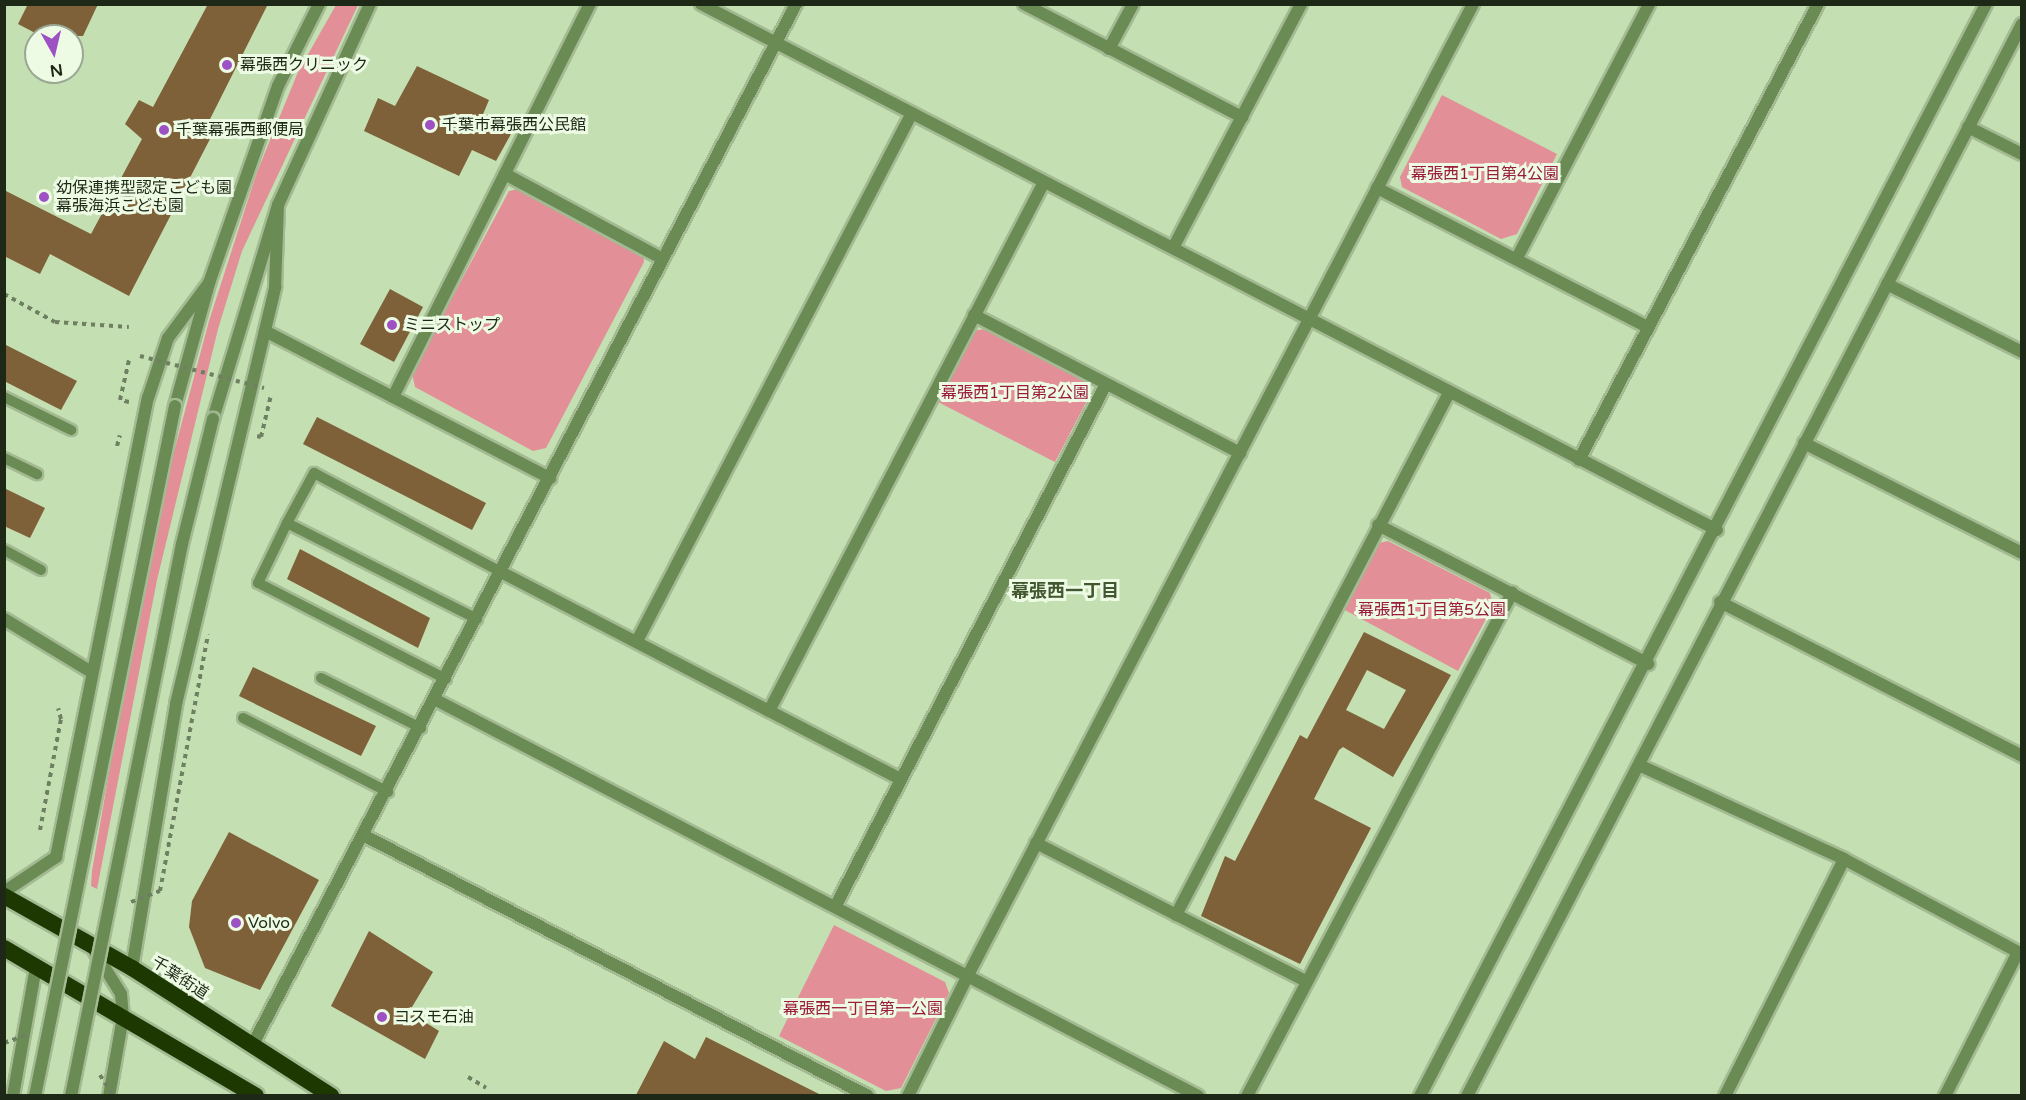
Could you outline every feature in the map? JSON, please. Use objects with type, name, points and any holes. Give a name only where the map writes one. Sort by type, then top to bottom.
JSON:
[{"type":"highway","name":"千葉街道","points":[[4,894],[132,968],[332,1095]]},
{"type":"highway","points":[[4,948],[256,1095]]},
{"type":"street","points":[[35,1095],[175,405],[209,283],[278,86],[319,4]]},
{"type":"street","points":[[71,1095],[182,544],[213,419],[278,205],[370,4]]},
{"type":"street","points":[[393,397],[590,4]]},
{"type":"street","points":[[700,4],[1717,530]]},
{"type":"street","points":[[252,1046],[436,700],[795,4]]},
{"type":"street","points":[[1024,4],[1242,117]]},
{"type":"street","points":[[1109,49],[1133,4]]},
{"type":"street","points":[[1173,248],[1301,4]]},
{"type":"street","points":[[908,1095],[1036,843],[1473,4]]},
{"type":"street","points":[[1517,258],[1649,4]]},
{"type":"street","points":[[1579,460],[1818,4]]},
{"type":"street","points":[[1420,1095],[1648,664],[1985,5]]},
{"type":"street","points":[[1467,1095],[1641,766],[1720,602],[2022,24]]},
{"type":"street","points":[[637,641],[912,113]]},
{"type":"street","points":[[1968,127],[2022,154]]},
{"type":"street","points":[[505,174],[663,259]]},
{"type":"street","points":[[769,711],[1044,183]]},
{"type":"street","points":[[1377,188],[1648,327]]},
{"type":"street","points":[[132,968],[176,704],[236,434],[265,331],[274,287],[278,205]]},
{"type":"street","points":[[4,894],[56,857],[90,671],[148,398],[168,339],[209,283]]},
{"type":"street","points":[[1887,284],[2022,352]]},
{"type":"street","points":[[974,315],[1240,453]]},
{"type":"street","points":[[265,331],[550,478]]},
{"type":"street","points":[[835,907],[1106,384]]},
{"type":"street","points":[[1176,915],[1449,393]]},
{"type":"street","points":[[1804,443],[2022,552]]},
{"type":"street","points":[[1378,525],[1648,664]]},
{"type":"street","points":[[501,572],[900,779]]},
{"type":"street","points":[[1247,1095],[1512,593]]},
{"type":"street","points":[[1720,602],[2022,756]]},
{"type":"street","points":[[4,619],[90,671]]},
{"type":"street","points":[[436,700],[1198,1095]]},
{"type":"street","points":[[1641,766],[1844,859],[2020,953],[1945,1095]]},
{"type":"street","points":[[365,836],[868,1095]]},
{"type":"street","points":[[1036,843],[1306,981]]},
{"type":"street","points":[[1725,1095],[1844,859]]},
{"type":"street","points":[[89,944],[121,994],[123,1017],[111,1095]]},
{"type":"street","points":[[13,1095],[36,967]]},
{"type":"lane","points":[[4,397],[71,430]]},
{"type":"lane","points":[[4,458],[37,474]]},
{"type":"lane","points":[[446,679],[258,583],[287,523],[314,473],[501,572]]},
{"type":"lane","points":[[287,523],[477,619]]},
{"type":"lane","points":[[4,550],[42,570]]},
{"type":"lane","points":[[321,678],[421,728]]},
{"type":"lane","points":[[243,718],[388,792]]},
{"type":"path","points":[[4,294],[55,322],[129,327]]},
{"type":"path","points":[[140,356],[264,388]]},
{"type":"path","points":[[129,360],[120,400],[129,402]]},
{"type":"path","points":[[131,902],[160,891],[208,634]]},
{"type":"path","points":[[40,830],[61,719],[58,708]]},
{"type":"path","points":[[4,1043],[30,1033]]},
{"type":"path","points":[[100,1076],[111,1095]]},
{"type":"path","points":[[468,1077],[486,1088]]},
{"type":"green space","points":[[336,5],[358,5],[242,251],[218,329],[157,580],[97,889],[91,886],[92,871],[125,680],[167,478],[209,321],[257,172],[298,72]]},
{"type":"green space","name":"幕張西1丁目第4公園","points":[[1442,95],[1557,154],[1517,234],[1501,239],[1402,187],[1400,177]]},
{"type":"green space","points":[[518,189],[643,252],[644,262],[546,448],[533,451],[415,387],[412,373],[509,191]]},
{"type":"green space","name":"幕張西1丁目第2公園","points":[[985,329],[1088,382],[1090,395],[1055,462],[936,401],[972,331]]},
{"type":"green space","name":"幕張西1丁目第5公園","points":[[1388,541],[1490,593],[1493,606],[1458,671],[1343,609],[1379,543]]},
{"type":"green space","name":"幕張西一丁目第一公園","points":[[834,925],[945,982],[949,993],[901,1088],[886,1091],[779,1036]]},
{"type":"building","points":[[28,4],[98,4],[84,34],[84,24],[24,24],[24,27],[18,24]]},
{"type":"building","points":[[208,4],[268,4],[203,133],[211,137],[129,296],[50,254],[40,274],[4,256],[4,190],[91,234],[142,139],[125,124],[139,100],[153,107]]},
{"type":"building","name":"千葉市幕張西公民館","points":[[417,66],[489,100],[481,119],[511,134],[496,161],[472,150],[459,176],[364,131],[378,98],[395,106]]},
{"type":"building","name":"ミニストップ","points":[[390,289],[423,307],[394,362],[360,344]]},
{"type":"building","points":[[4,344],[77,381],[61,410],[4,381]]},
{"type":"building","points":[[317,417],[486,503],[472,530],[303,444]]},
{"type":"building","points":[[4,488],[45,508],[30,538],[4,526]]},
{"type":"building","points":[[300,549],[430,618],[418,648],[287,579]]},
{"type":"building","points":[[1364,632],[1451,675],[1393,777],[1343,747],[1339,750],[1314,799],[1371,828],[1300,964],[1201,916],[1225,856],[1235,861],[1300,735],[1307,739]],"holes":[[[1367,670],[1406,690],[1384,729],[1346,710]]]},
{"type":"building","points":[[253,667],[376,726],[361,756],[239,696]]},
{"type":"building","points":[[229,832],[319,880],[260,990],[205,968],[189,927],[192,901]]},
{"type":"building","points":[[369,931],[433,972],[409,1012],[439,1031],[425,1059],[331,1006]]},
{"type":"building","points":[[706,1037],[821,1095],[636,1095],[664,1041],[695,1059]]},
{"type":"place","name":"幕張西クリニック","points":[[227,65]]},
{"type":"place","name":"千葉市幕張西公民館","points":[[430,125]]},
{"type":"place","name":"千葉幕張西郵便局","points":[[164,130]]},
{"type":"place","name":"幼保連携型認定こども園 幕張海浜こども園","points":[[44,197]]},
{"type":"place","name":"ミニストップ","points":[[392,325]]},
{"type":"place","name":"Volvo","points":[[236,923]]},
{"type":"place","name":"コスモ石油","points":[[382,1017]]},
{"type":"district","name":"幕張西一丁目","points":[[1065,591]]}]
